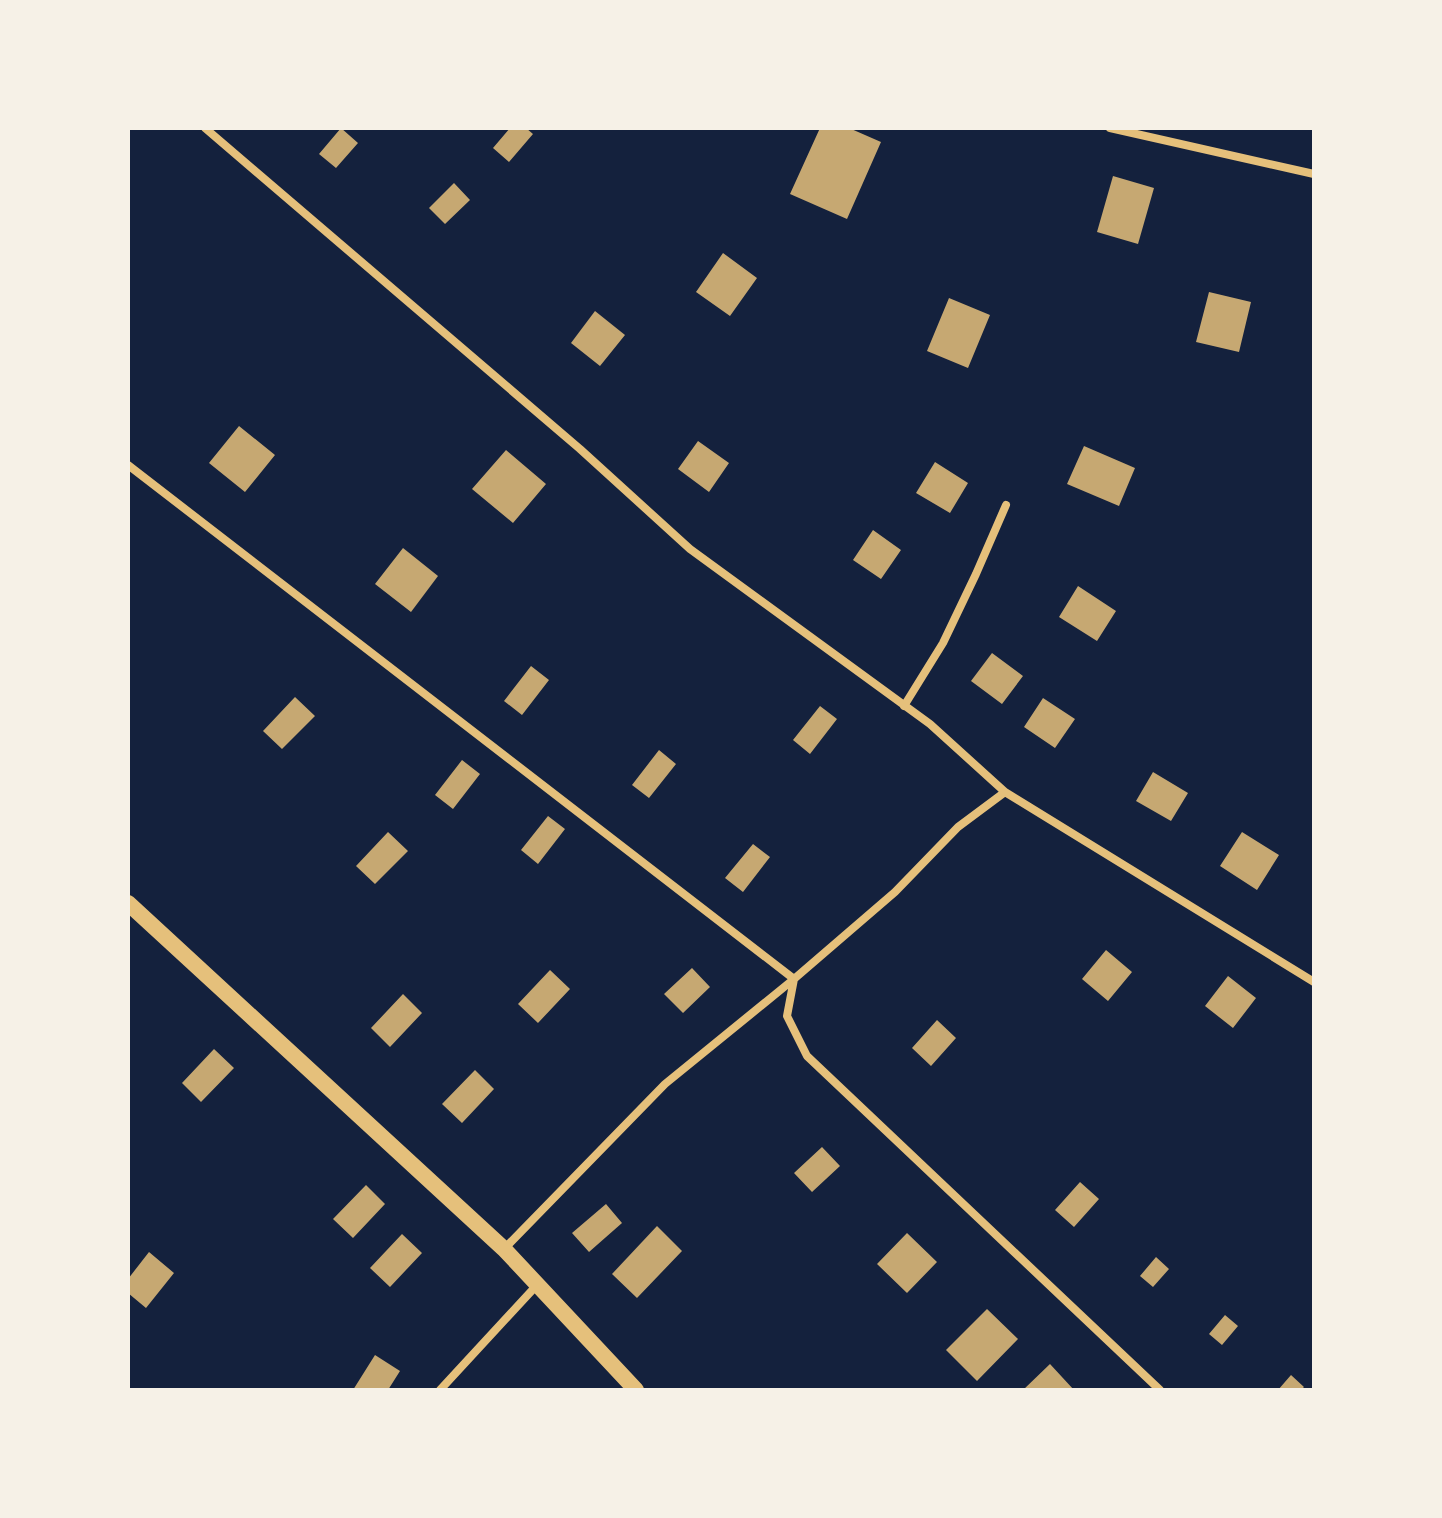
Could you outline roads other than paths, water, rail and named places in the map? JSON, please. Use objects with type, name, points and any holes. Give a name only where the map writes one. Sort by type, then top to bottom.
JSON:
[{"type":"main road","points":[[128,903],[504,1249],[636,1390]]},
{"type":"street","points":[[205,128],[580,449],[690,549],[930,724],[1005,792],[1314,982]]},
{"type":"street","points":[[1116,129],[1314,174]]},
{"type":"street","points":[[128,465],[794,979]]},
{"type":"street","points":[[904,706],[943,643],[1006,505]]},
{"type":"street","points":[[504,1249],[665,1084],[794,979],[895,892],[958,827],[1005,792]]},
{"type":"street","points":[[794,979],[787,1016],[807,1056],[1160,1390]]},
{"type":"street","points":[[440,1390],[537,1284]]}]
